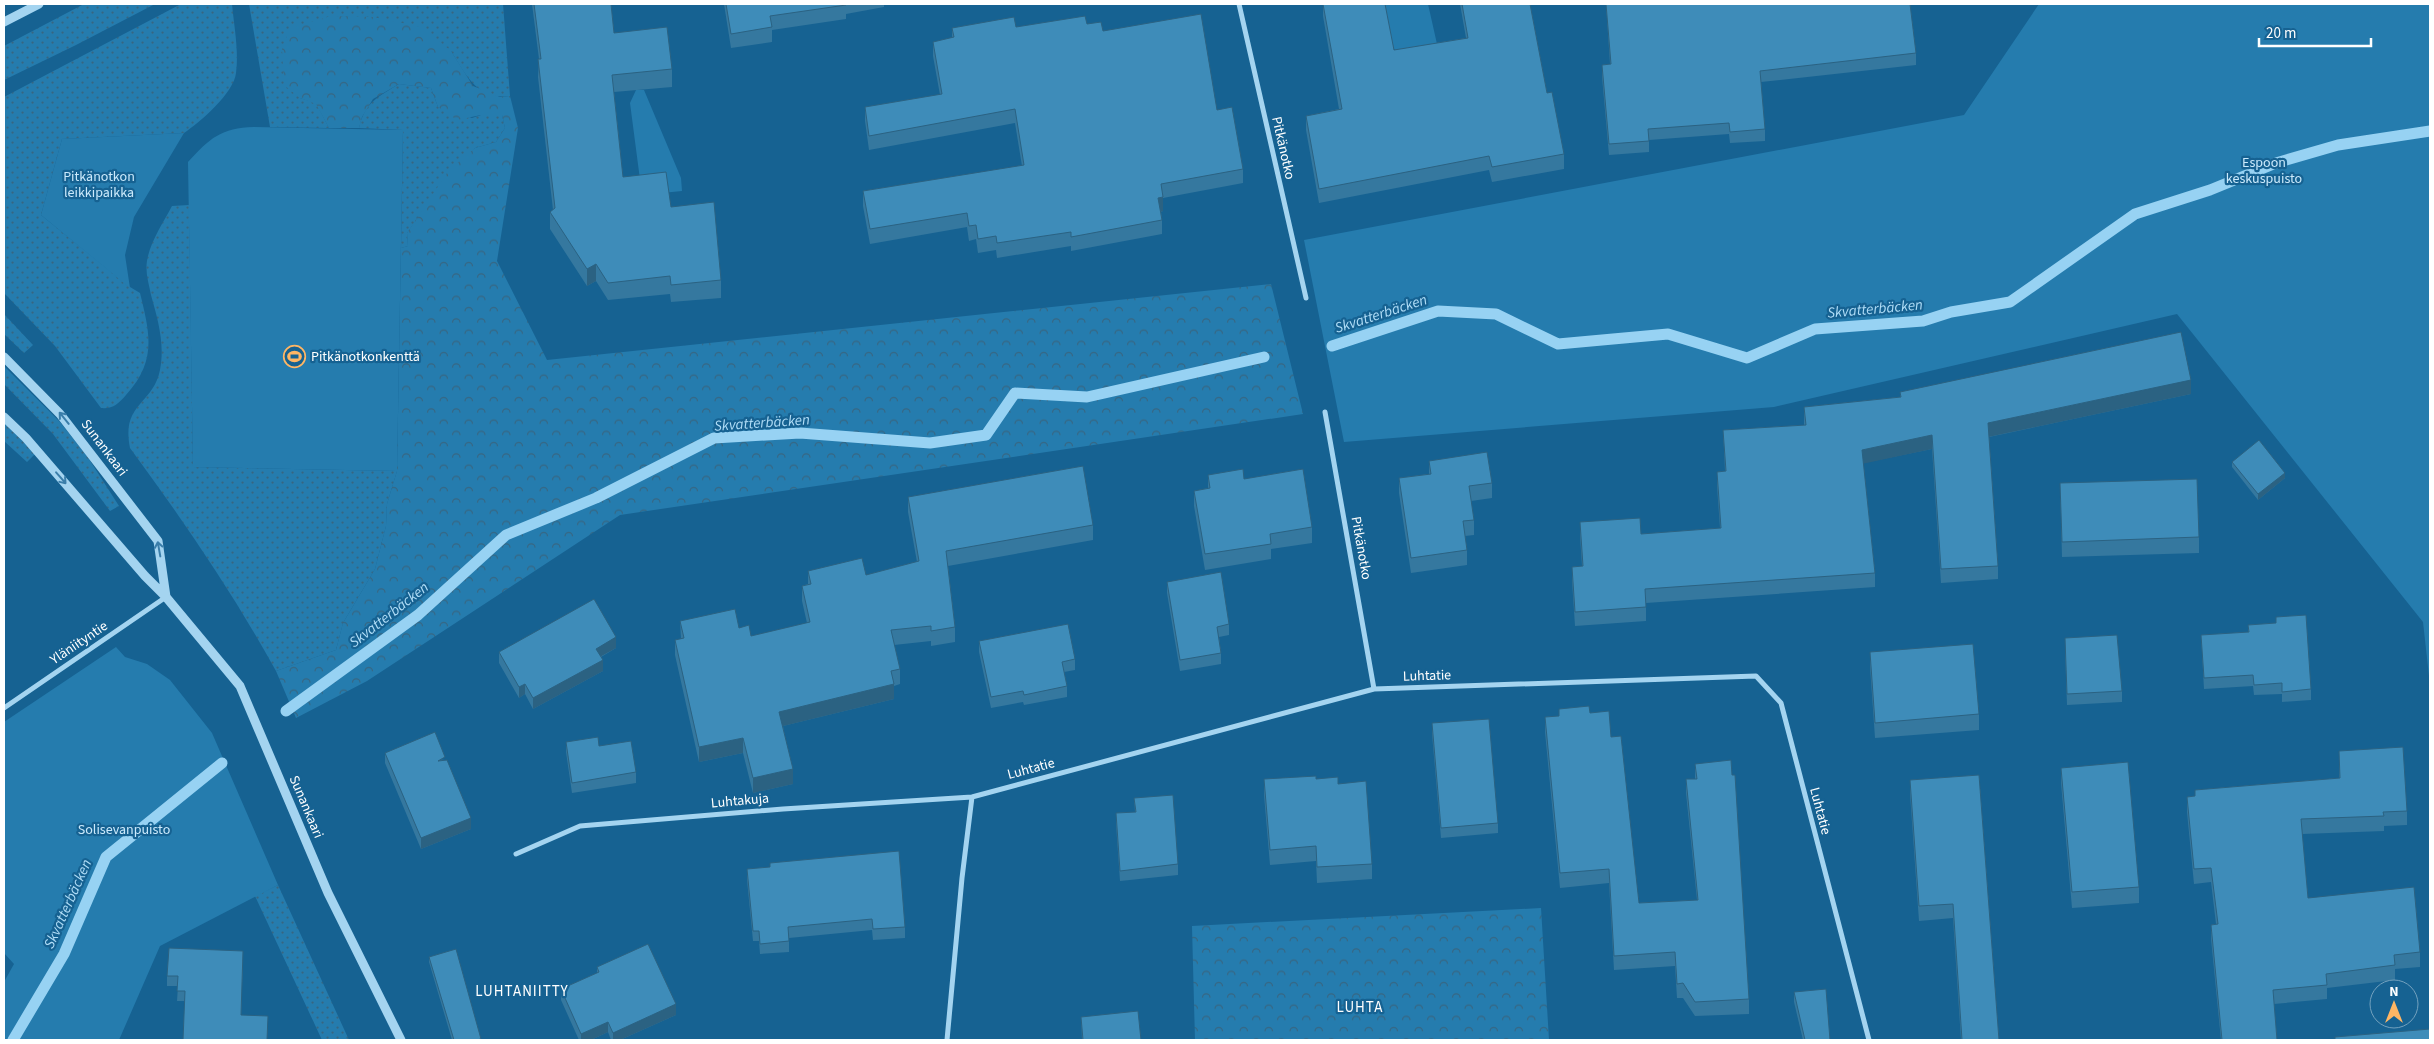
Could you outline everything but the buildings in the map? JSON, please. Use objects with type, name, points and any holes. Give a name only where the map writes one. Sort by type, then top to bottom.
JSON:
[{"type":"street","points":[[4,22],[39,4]]},
{"type":"street","name":"Pitkänotko","points":[[1239,4],[1306,298]]},
{"type":"street","name":"Sunankaari","points":[[4,356],[60,414],[158,541],[166,597]]},
{"type":"street","name":"Pitkänotko","points":[[1325,412],[1374,689]]},
{"type":"street","name":"Sunankaari","points":[[4,417],[26,438],[145,576],[166,597],[240,686],[328,893],[402,1040]]},
{"type":"street","name":"Yläniityntie","points":[[4,708],[166,597]]},
{"type":"street","name":"Luhtatie","points":[[972,796],[1374,689],[1756,676],[1781,703],[1869,1040]]},
{"type":"street","points":[[947,1040],[962,878],[972,796]]},
{"type":"street","name":"Luhtakuja","points":[[516,854],[580,826],[782,809],[972,796]]},
{"type":"green space","points":[[84,4],[155,4],[4,80],[4,46]]},
{"type":"green space","points":[[181,4],[232,4],[237,65],[234,81],[229,89],[207,115],[184,133],[62,139],[41,215],[140,293],[148,334],[147,359],[136,383],[126,395],[112,407],[101,408],[55,346],[4,293],[4,97]]},
{"type":"green space","points":[[249,4],[503,4],[510,96],[489,94],[481,90],[468,77],[451,51],[300,98],[316,103],[329,128],[270,127]]},
{"type":"green space","points":[[1383,4],[1428,4],[1437,44],[1399,52],[1392,48]]},
{"type":"green space","name":"Espoon keskuspuisto","points":[[2039,4],[2430,4],[2430,685],[2423,622],[2177,314],[1774,407],[1344,442],[1304,240],[1964,115]]},
{"type":"green space","points":[[331,16],[373,17],[421,27],[451,51],[473,86],[500,97],[510,96],[518,128],[497,261],[547,360],[1271,284],[1303,414],[620,515],[367,681],[296,718],[276,671],[336,650],[343,623],[375,569],[386,526],[387,504],[397,471],[401,248],[408,246],[407,233],[449,170],[475,148],[496,142],[505,128],[502,115],[481,115],[457,120],[438,107],[431,88],[399,84],[373,99],[362,117],[359,128],[329,128],[316,104],[300,98],[284,85],[282,49],[290,28]]},
{"type":"green space","points":[[399,84],[431,88],[438,107],[472,118],[481,115],[502,115],[505,128],[496,142],[475,148],[427,205],[407,233],[408,246],[401,248],[403,130],[359,128],[365,112],[373,101]]},
{"type":"green space","points":[[636,90],[644,90],[681,178],[682,191],[642,195],[630,103]]},
{"type":"green space","name":"Pitkänotkonkenttä","points":[[254,127],[403,130],[397,471],[193,467],[188,162],[210,141],[224,132]]},
{"type":"green space","name":"Pitkänotkon leikkipaikka","points":[[184,133],[134,217],[125,255],[130,288],[41,215],[62,139]]},
{"type":"green space","points":[[189,205],[193,467],[397,471],[387,504],[386,526],[375,569],[343,623],[336,650],[276,671],[243,613],[207,557],[130,448],[128,433],[130,422],[139,405],[156,382],[160,370],[162,351],[160,332],[147,274],[149,254],[157,233],[172,206]]},
{"type":"green space","points":[[4,314],[33,345],[24,353],[4,334]]},
{"type":"green space","points":[[4,366],[60,422],[87,456],[119,506],[110,511],[53,434],[4,384]]},
{"type":"green space","points":[[4,421],[36,453],[27,462],[4,441]]},
{"type":"green space","name":"Solisevanpuisto","points":[[116,647],[125,657],[147,664],[170,680],[212,733],[278,885],[160,946],[119,1040],[4,1040],[4,982],[14,964],[4,953],[4,722]]},
{"type":"green space","points":[[278,885],[349,1040],[322,1040],[255,896]]},
{"type":"green space","points":[[1541,908],[1549,1040],[1195,1040],[1192,926]]},
{"type":"waterway","name":"Skvatterbäcken","points":[[1332,346],[1438,311],[1496,314],[1558,344],[1668,334],[1747,358],[1815,329],[1923,321],[1951,312],[2010,302],[2135,214],[2210,190],[2276,163],[2338,145],[2430,131]]},
{"type":"waterway","name":"Skvatterbäcken","points":[[286,711],[418,615],[506,535],[596,498],[714,438],[800,433],[930,443],[986,435],[1015,393],[1087,397],[1264,357]]},
{"type":"waterway","name":"Skvatterbäcken","points":[[13,1040],[64,954],[106,857],[222,763]]},
{"type":"place","name":"Pitkänotkonkenttä","points":[[295,357]]},
{"type":"district","name":"LUHTANIITTY","points":[[522,991]]},
{"type":"district","name":"LUHTA","points":[[1360,1007]]}]
